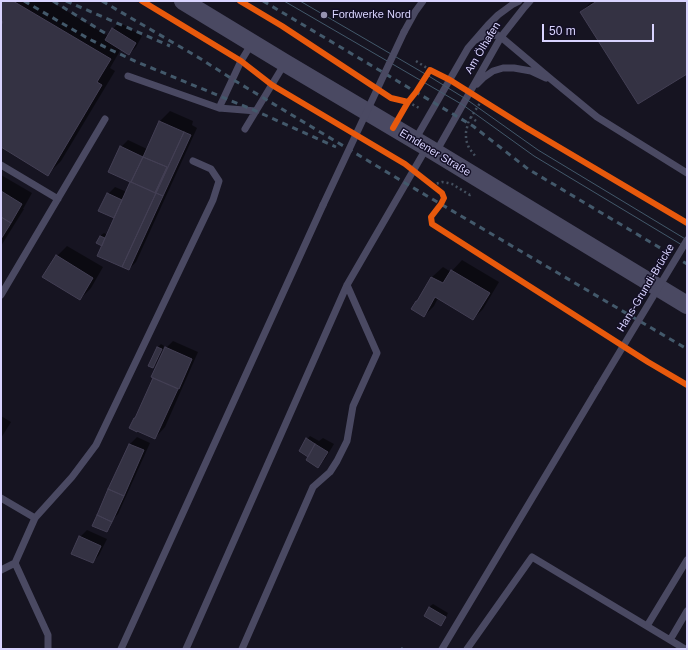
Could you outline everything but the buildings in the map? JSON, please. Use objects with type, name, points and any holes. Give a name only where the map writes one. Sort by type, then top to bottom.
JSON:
[{"type":"street","name":"Emdener Straße","points":[[183,1],[426,146],[687,305]]},
{"type":"lane","points":[[120,649],[404,32],[423,1]]},
{"type":"lane","name":"Am Ölhafen","points":[[426,146],[468,48],[498,15],[519,1]]},
{"type":"lane","name":"Am Ölhafen","points":[[426,146],[470,92],[502,37],[530,1]]},
{"type":"lane","points":[[474,41],[481,37],[497,35],[502,37],[597,117],[687,173]]},
{"type":"lane","points":[[219,108],[241,61],[252,43]]},
{"type":"lane","points":[[245,129],[285,63]]},
{"type":"lane","points":[[470,92],[493,70],[503,68],[531,71],[552,80]]},
{"type":"lane","points":[[128,76],[219,108],[256,111]]},
{"type":"lane","points":[[1,295],[105,118]]},
{"type":"lane","points":[[186,649],[348,285],[426,146]]},
{"type":"lane","points":[[1,570],[15,562],[35,518],[72,477],[96,445],[212,200],[220,181],[211,169],[194,161]]},
{"type":"lane","points":[[1,165],[58,199]]},
{"type":"lane","name":"Hans-Grundi-Brücke","points":[[442,649],[687,240]]},
{"type":"lane","points":[[242,649],[313,487],[330,472],[347,441],[353,406],[377,353],[348,285]]},
{"type":"lane","points":[[1,498],[35,518]]},
{"type":"lane","points":[[467,649],[532,557],[685,649]]},
{"type":"lane","points":[[647,626],[687,560]]},
{"type":"lane","points":[[15,562],[48,635],[48,649]]},
{"type":"lane","points":[[670,640],[687,611]]},
{"type":"path","points":[[416,61],[430,70]]},
{"type":"path","points":[[476,121],[471,118],[482,100]]},
{"type":"tram line","points":[[284,1],[463,105],[534,156],[687,248]]},
{"type":"tram line","points":[[300,1],[466,99],[538,150],[687,240]]},
{"type":"railway","points":[[24,1],[89,39],[111,50],[256,111],[336,147]]},
{"type":"railway","points":[[53,1],[108,35]]},
{"type":"railway","points":[[66,1],[170,46]]},
{"type":"railway","points":[[102,1],[201,59],[405,183],[687,349]]},
{"type":"railway","points":[[263,1],[473,126],[528,169],[687,264]]},
{"type":"cycle path","points":[[142,1],[241,61],[272,85],[405,164],[442,193],[444,198],[431,217],[432,224],[648,362],[687,385]]},
{"type":"cycle path","points":[[240,1],[282,26],[391,98],[408,102]]},
{"type":"cycle path","points":[[393,128],[408,102],[430,70],[450,80],[525,127],[687,223]]},
{"type":"place","name":"Fordwerke Nord","points":[[324,15]]}]
